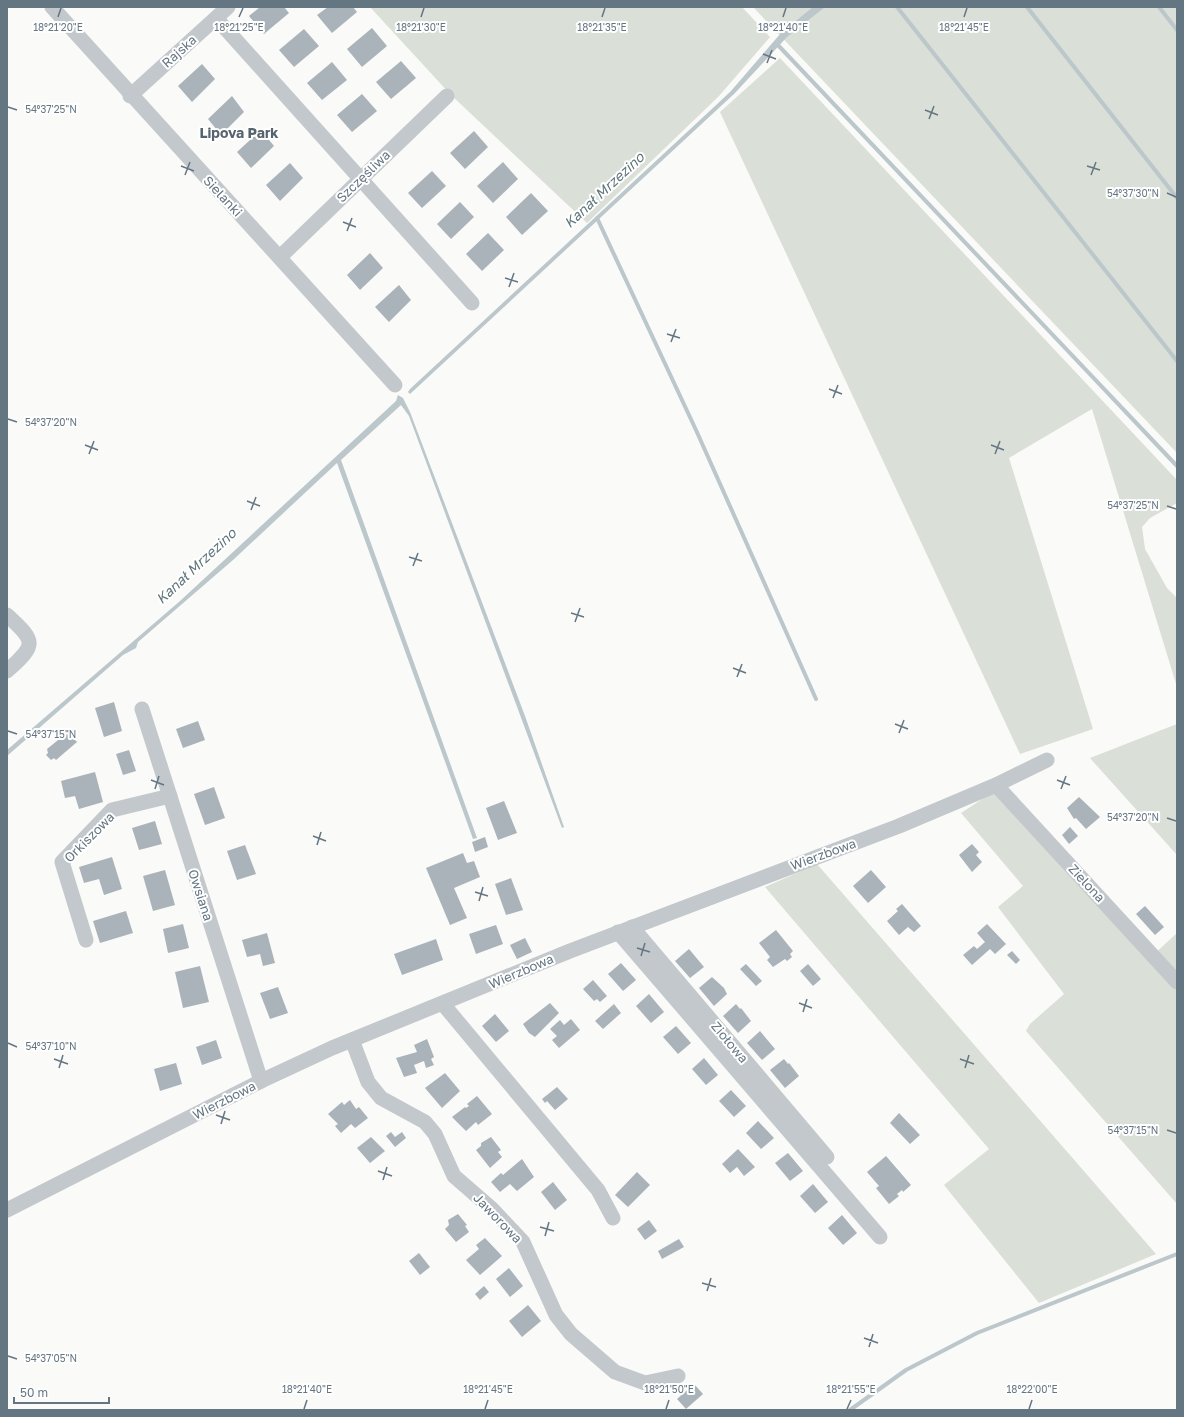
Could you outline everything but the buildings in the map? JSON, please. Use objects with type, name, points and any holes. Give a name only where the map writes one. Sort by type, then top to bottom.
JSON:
[{"type":"street","name":"Sielanki","points":[[52,7],[130,96],[280,257],[395,385]]},
{"type":"street","name":"Rajska","points":[[130,96],[228,7]]},
{"type":"street","points":[[216,18],[472,302]]},
{"type":"street","name":"Szczęśliwa","points":[[280,257],[447,96]]},
{"type":"street","points":[[7,615],[26,633],[29,645],[26,654],[7,671]]},
{"type":"street","name":"Owsiana","points":[[142,709],[261,1081]]},
{"type":"street","name":"Wierzbowa","points":[[7,1210],[261,1081],[352,1040],[625,930],[899,826],[996,785],[1047,760]]},
{"type":"street","name":"Zielona","points":[[996,785],[1177,982]]},
{"type":"street","name":"Orkiszowa","points":[[86,940],[62,862],[112,810],[170,796]]},
{"type":"street","points":[[625,930],[880,1237]]},
{"type":"street","name":"Ziołowa","points":[[625,930],[827,1157]]},
{"type":"street","points":[[443,1004],[598,1190],[613,1218]]},
{"type":"street","name":"Jaworowa","points":[[352,1040],[368,1082],[381,1098],[424,1122],[435,1134],[454,1176],[492,1209],[522,1242],[556,1315],[571,1334],[615,1372],[645,1383],[678,1376]]},
{"type":"shaded area","points":[[370,7],[742,7],[770,37],[719,96],[587,223],[451,95]]},
{"type":"shaded area","points":[[753,7],[1177,7],[1177,453]]},
{"type":"shaded area","points":[[813,7],[825,7],[787,37],[734,94],[410,394],[408,392],[731,91],[781,33]]},
{"type":"shaded area","points":[[780,58],[1177,480],[1177,503],[1150,518],[1142,527],[1145,549],[1167,588],[1177,598],[1177,687],[1092,409],[1009,458],[1093,729],[1020,754],[720,112]]},
{"type":"shaded area","points":[[398,395],[403,398],[410,412],[525,716],[564,827],[562,828],[409,416],[401,405],[341,460],[477,838],[473,839],[337,463],[233,560],[138,642],[136,648],[123,655],[7,756],[7,750],[180,601],[396,401]]},
{"type":"shaded area","points":[[1177,724],[1177,855],[1090,758]]},
{"type":"shaded area","points":[[996,790],[1151,957],[1177,933],[1177,1204],[1026,1031],[1030,1024],[1064,994],[998,907],[1023,886],[961,813]]},
{"type":"shaded area","points":[[817,864],[1156,1254],[1039,1303],[944,1185],[989,1149],[765,887]]},
{"type":"waterway","points":[[897,7],[1177,361]]},
{"type":"waterway","points":[[1027,7],[1177,198]]},
{"type":"waterway","points":[[1159,7],[1177,30]]},
{"type":"waterway","points":[[776,43],[1177,466]]},
{"type":"waterway","points":[[597,218],[696,430],[816,699]]},
{"type":"waterway","points":[[850,1410],[906,1370],[977,1333],[1177,1254]]},
{"type":"district","name":"Lipova Park","points":[[239,133]]},
{"type":"water label","name":"Kanał Mrzezino","points":[[604,190]]},
{"type":"water label","name":"Kanał Mrzezino","points":[[196,566]]}]
